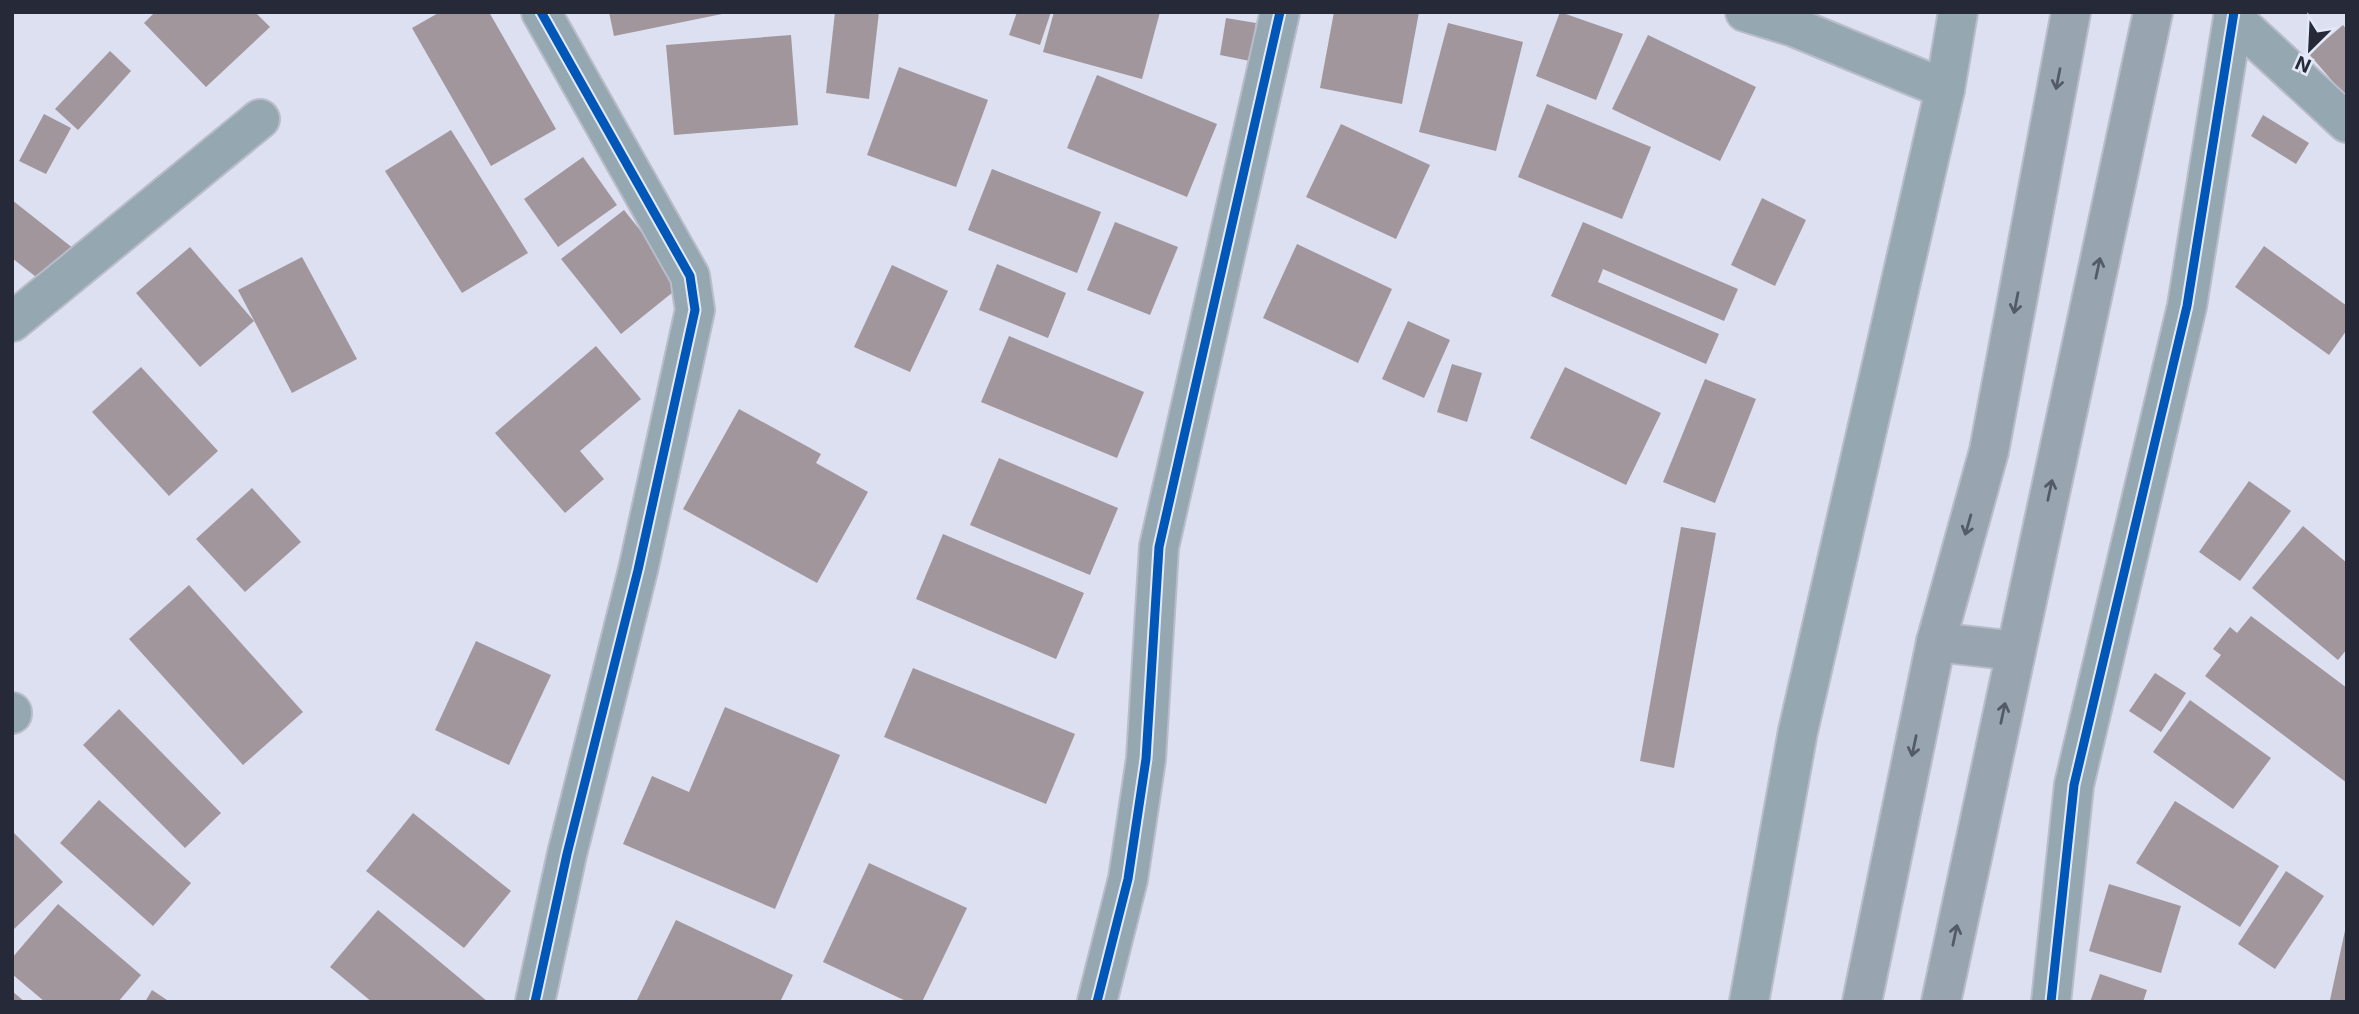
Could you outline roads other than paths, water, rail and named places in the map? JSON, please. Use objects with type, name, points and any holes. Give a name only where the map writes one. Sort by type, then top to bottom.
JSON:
[{"type":"highway","points":[[1862,1002],[1936,642],[1989,451],[2071,12]]},
{"type":"highway","points":[[1941,1002],[2153,12]]},
{"type":"highway","points":[[1936,642],[2016,651]]},
{"type":"street","points":[[535,1002],[567,853],[638,570],[695,310],[690,276],[541,12]]},
{"type":"street","points":[[1097,1002],[1128,879],[1146,759],[1159,547],[1280,12]]},
{"type":"street","points":[[1745,12],[1794,27],[1945,89]]},
{"type":"street","points":[[1749,1002],[1798,731],[1945,89],[1958,12]]},
{"type":"street","points":[[2233,15],[2347,123]]},
{"type":"street","points":[[2051,1002],[2074,785],[2188,306],[2233,15]]},
{"type":"street","points":[[21,301],[260,119]]}]
